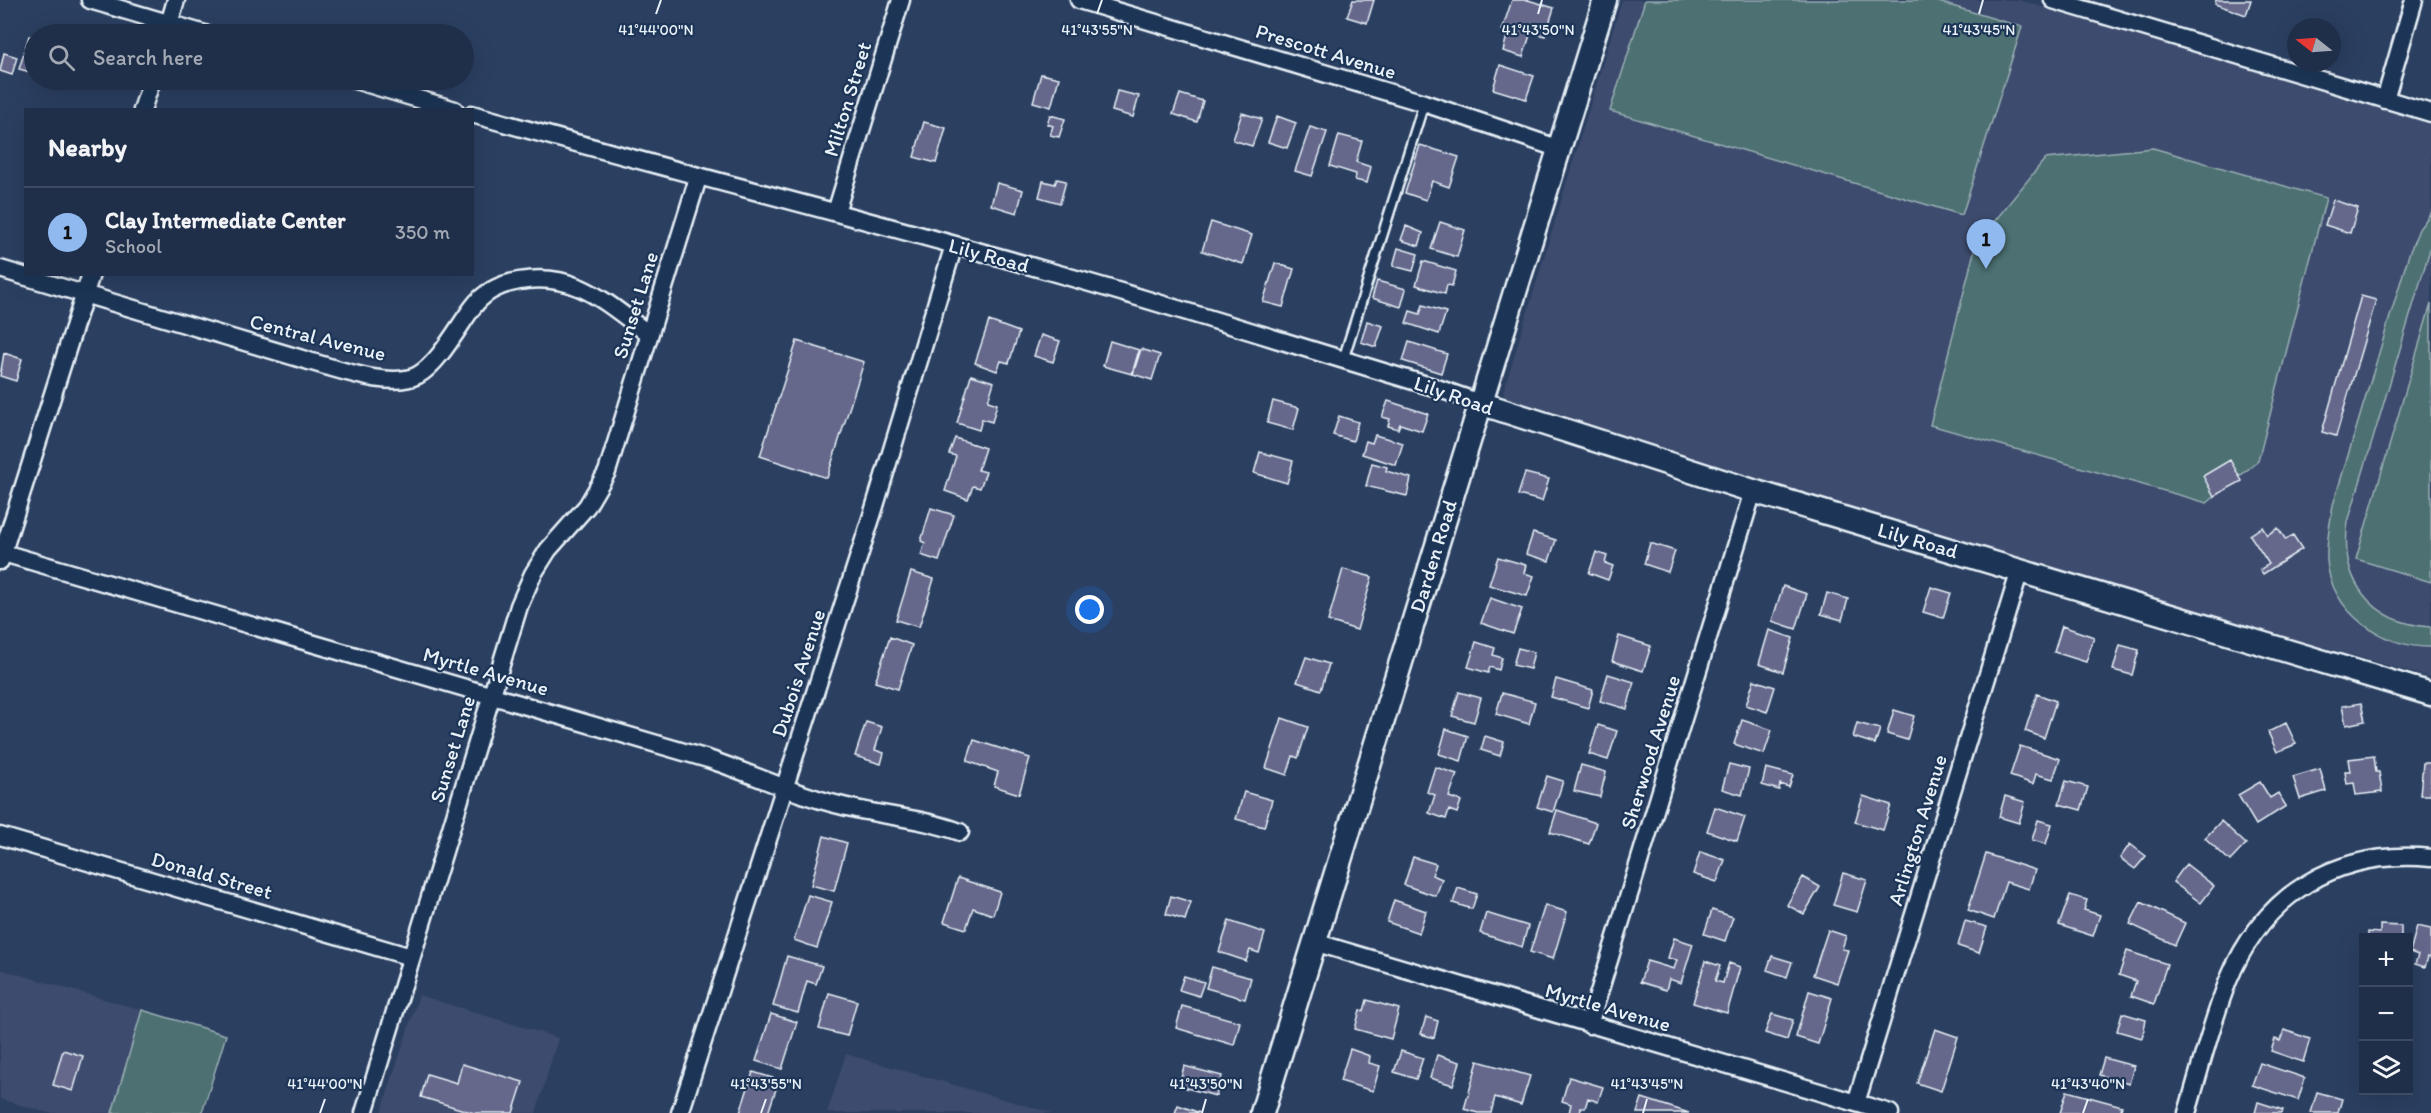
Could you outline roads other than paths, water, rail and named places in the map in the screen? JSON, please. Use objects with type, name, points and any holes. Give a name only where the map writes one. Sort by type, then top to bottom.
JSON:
[{"type":"street","points":[[90,0],[154,24]]},
{"type":"street","points":[[169,24],[176,0]]},
{"type":"street","name":"Milton Street","points":[[836,212],[902,0]]},
{"type":"street","name":"Prescott Avenue","points":[[1079,0],[1424,104],[1560,148]]},
{"type":"street","name":"Darden Road","points":[[1262,1113],[1605,0]]},
{"type":"street","points":[[2053,0],[2431,113]]},
{"type":"street","points":[[2385,100],[2414,0]]},
{"type":"street","points":[[143,108],[149,90]]},
{"type":"street","points":[[388,90],[448,108]]},
{"type":"street","name":"Lily Road","points":[[474,115],[698,178],[836,212],[1157,303],[1437,388],[1753,491],[2431,694]]},
{"type":"street","name":"Sunset Lane","points":[[364,1113],[519,606],[533,574],[548,550],[587,506],[607,471],[698,178]]},
{"type":"street","name":"Dubois Avenue","points":[[680,1113],[874,509],[954,245]]},
{"type":"street","name":"Central Avenue","points":[[0,269],[329,367],[382,379],[399,379],[417,375],[433,363],[476,303],[490,291],[507,283],[540,277],[560,280],[592,293],[649,334]]},
{"type":"street","points":[[1,555],[90,276]]},
{"type":"street","name":"Sherwood Avenue","points":[[1589,1025],[1753,491]]},
{"type":"street","name":"Myrtle Avenue","points":[[1,555],[708,759],[785,789],[842,806],[936,824],[960,832]]},
{"type":"street","name":"Arlington Avenue","points":[[1856,1103],[2020,570]]},
{"type":"street","name":"Donald Street","points":[[0,836],[411,957]]},
{"type":"street","points":[[2187,1113],[2229,980],[2243,951],[2262,922],[2277,905],[2298,888],[2322,874],[2349,864],[2379,857],[2431,858]]},
{"type":"street","name":"Myrtle Avenue","points":[[1314,942],[1890,1113]]},
{"type":"lane","points":[[1343,360],[1424,104]]},
{"type":"place","name":"Clay Intermediate Center","points":[[1986,269]]}]
